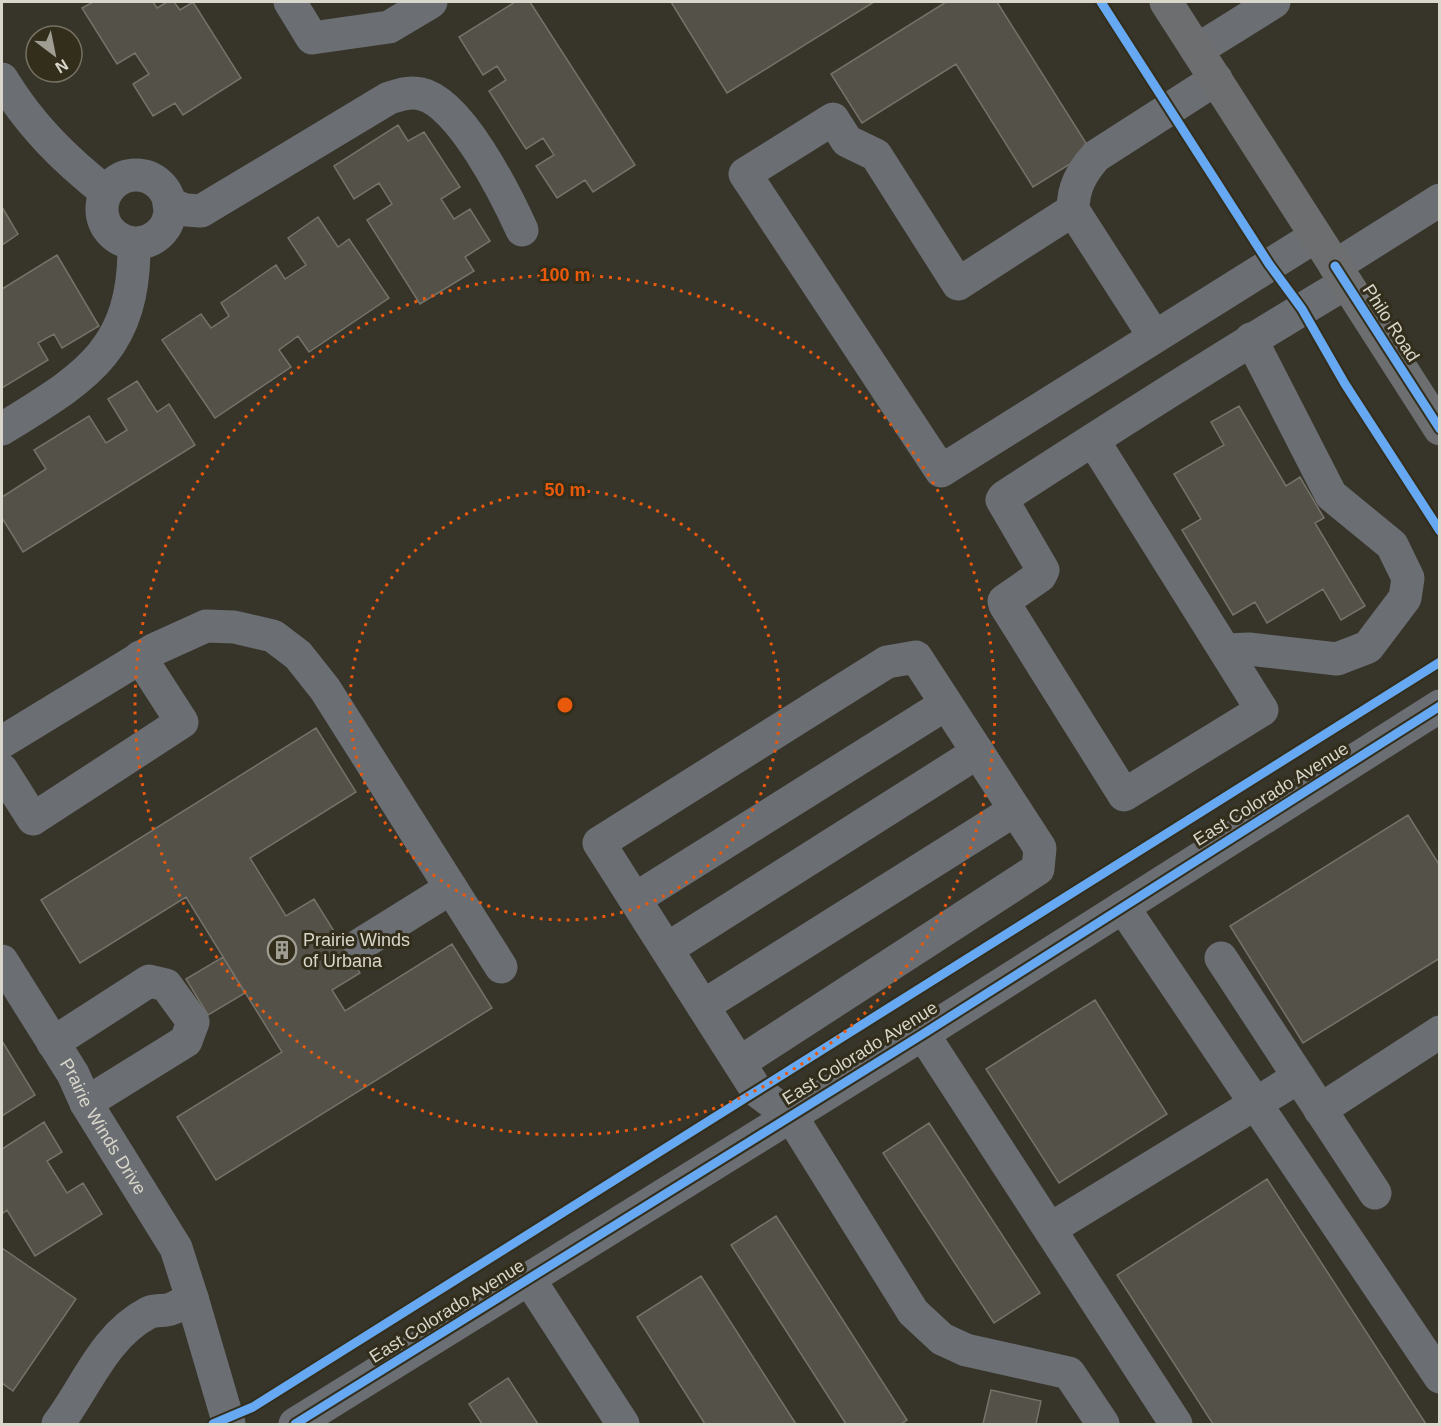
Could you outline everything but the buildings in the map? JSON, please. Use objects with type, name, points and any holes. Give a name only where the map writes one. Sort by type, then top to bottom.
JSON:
[{"type":"main road","name":"Philo Road","points":[[1166,2],[1440,429]]},
{"type":"street","points":[[290,2],[312,38],[390,27],[431,2]]},
{"type":"street","points":[[1197,50],[1274,2]]},
{"type":"street","points":[[2,79],[20,109],[43,138],[72,166],[106,192]]},
{"type":"street","points":[[1154,336],[1073,210],[1077,184],[1084,170],[1096,156],[1216,80]]},
{"type":"street","points":[[169,204],[186,210],[201,211],[389,98],[406,93],[422,94],[440,103],[458,120],[504,191],[522,230]]},
{"type":"street","points":[[1073,210],[958,284],[876,155],[847,141],[832,119],[746,174],[941,471],[1316,236]]},
{"type":"street","points":[[142,176],[160,185],[169,204],[170,214],[161,232],[144,242],[134,244],[113,235],[106,226],[102,203],[106,192],[121,178],[142,176]]},
{"type":"street","points":[[1093,440],[1262,710],[1124,795],[1005,600],[1040,576],[1043,570],[1002,500],[1093,440],[1251,339],[1440,200]]},
{"type":"street","points":[[2,429],[71,386],[92,368],[111,343],[134,270],[134,244]]},
{"type":"street","points":[[1226,650],[1249,649],[1336,659],[1368,647],[1405,598],[1408,578],[1392,546],[1331,495],[1251,339]]},
{"type":"street","points":[[2,742],[140,657],[206,627],[234,627],[273,636],[298,655],[325,689],[501,967]]},
{"type":"street","points":[[2,770],[33,819],[182,722],[140,657]]},
{"type":"street","points":[[739,1063],[1038,869],[1040,848],[916,657],[887,662],[599,843],[635,898],[739,1063],[757,1091],[791,1116],[913,1312],[942,1339],[966,1350],[1069,1373],[1100,1423]]},
{"type":"street","points":[[635,898],[946,704]]},
{"type":"street","name":"East Colorado Avenue","points":[[295,1425],[923,1034],[1440,706]]},
{"type":"street","points":[[667,949],[978,752]]},
{"type":"street","points":[[703,1006],[1015,810]]},
{"type":"street","points":[[361,944],[451,888]]},
{"type":"street","points":[[1123,907],[1440,1377]]},
{"type":"street","points":[[1221,958],[1375,1193]]},
{"type":"street","name":"Prairie Winds Drive","points":[[2,961],[73,1074],[86,1103],[176,1248],[229,1425]]},
{"type":"street","points":[[53,1043],[149,981],[166,985],[193,1022],[186,1041],[86,1103]]},
{"type":"street","points":[[1320,1110],[1440,1032]]},
{"type":"street","points":[[923,1034],[1176,1425]]},
{"type":"street","points":[[1050,1229],[1299,1077]]},
{"type":"street","points":[[529,1279],[622,1425]]},
{"type":"street","points":[[58,1425],[74,1403],[97,1363],[120,1334],[150,1311],[169,1310],[192,1298]]},
{"type":"cycle path","points":[[1101,2],[1269,264],[1302,309],[1345,384],[1440,531]]},
{"type":"cycle path","points":[[1335,266],[1440,429]]},
{"type":"cycle path","points":[[213,1424],[253,1407],[1440,662]]},
{"type":"cycle path","points":[[295,1424],[923,1034],[1440,706]]},
{"type":"place","name":"Prairie Winds of Urbana","points":[[282,950]]}]
